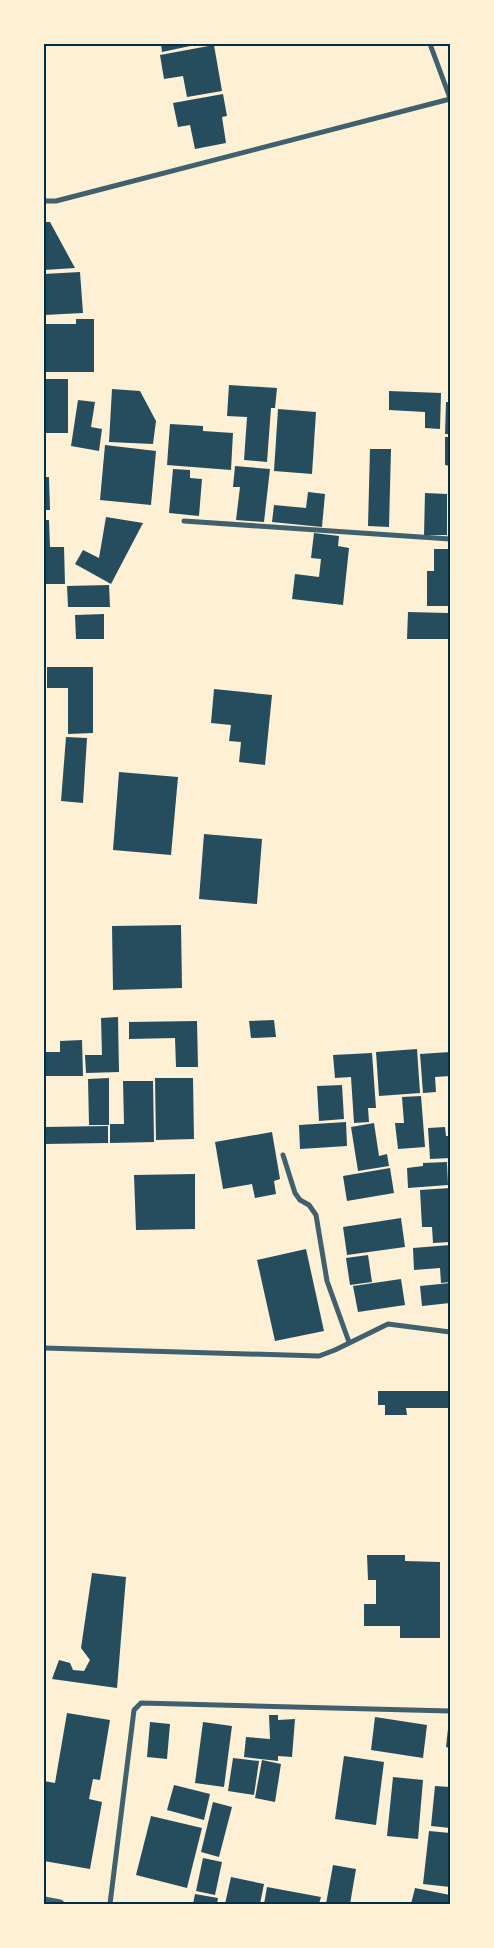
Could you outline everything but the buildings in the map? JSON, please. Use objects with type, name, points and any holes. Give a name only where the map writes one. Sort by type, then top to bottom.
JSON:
[{"type":"street","points":[[44,202],[56,201],[450,99],[430,44]]},
{"type":"street","points":[[184,521],[450,539]]},
{"type":"street","points":[[283,1155],[295,1193],[300,1200],[309,1205],[316,1215],[327,1281],[349,1342]]},
{"type":"street","points":[[44,1348],[319,1356],[388,1324],[450,1332]]},
{"type":"street","points":[[110,1904],[134,1710],[141,1703],[450,1711]]},
{"type":"street","points":[[44,1901],[60,1904]]}]
